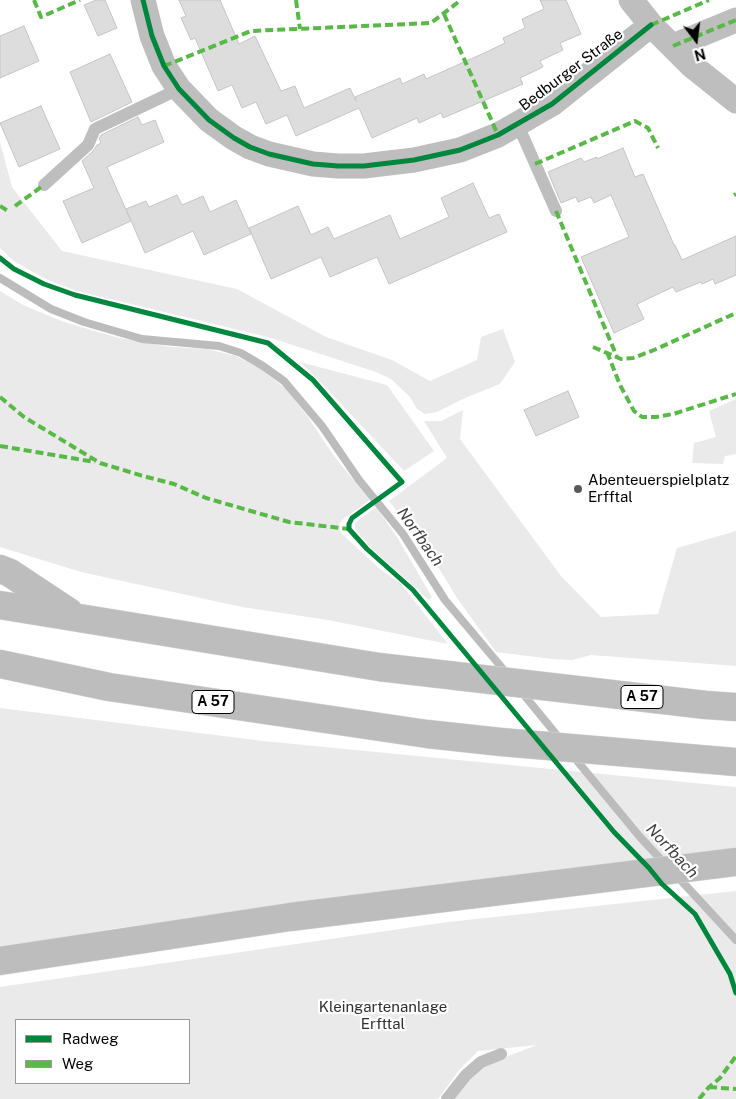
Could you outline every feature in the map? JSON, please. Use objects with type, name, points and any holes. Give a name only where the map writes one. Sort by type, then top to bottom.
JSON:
[{"type":"highway","points":[[0,569],[10,573],[78,618]]},
{"type":"highway","name":"A 57","points":[[0,604],[379,667],[736,707]]},
{"type":"highway","name":"A 57","points":[[0,664],[119,688],[427,734],[736,762]]},
{"type":"highway","points":[[0,961],[290,917],[736,862]]},
{"type":"street","name":"Bedburger Straße","points":[[142,0],[157,52],[164,66],[179,89],[209,120],[234,138],[250,147],[269,154],[313,164],[338,166],[364,166],[414,160],[460,150],[498,136],[560,98],[651,24]]},
{"type":"street","points":[[631,0],[651,24],[691,65],[736,101]]},
{"type":"street","points":[[673,46],[736,20]]},
{"type":"lane","points":[[44,185],[88,145],[96,129],[179,89]]},
{"type":"lane","points":[[518,125],[556,211]]},
{"type":"lane","points":[[448,1099],[466,1075],[481,1062],[501,1054]]},
{"type":"green space","points":[[0,142],[12,187],[62,251],[237,289],[326,337],[392,360],[430,381],[477,360],[481,337],[503,329],[515,362],[500,384],[437,412],[425,414],[417,409],[410,397],[391,379],[376,372],[268,337],[77,291],[48,280],[15,262],[0,248]]},
{"type":"green space","points":[[0,291],[23,305],[64,322],[119,338],[171,347],[207,349],[236,356],[261,369],[286,389],[308,417],[334,456],[370,500],[342,520],[339,524],[341,533],[380,569],[401,584],[448,644],[328,620],[242,607],[81,572],[0,547]]},
{"type":"green space","points":[[300,362],[387,385],[434,451],[404,471]]},
{"type":"green space","points":[[736,399],[736,454],[725,456],[723,464],[692,463],[694,443],[716,437],[709,411]]},
{"type":"green space","points":[[463,410],[460,439],[561,576],[601,617],[658,614],[677,548],[736,531],[736,666],[591,655],[572,660],[552,659],[496,652],[457,598],[430,554],[389,501],[447,458],[424,421],[441,421]]},
{"type":"green space","points":[[376,507],[397,537],[432,597],[429,600],[373,550],[355,529],[355,523]]},
{"type":"green space","points":[[0,708],[263,741],[736,787],[736,852],[588,866],[112,929],[0,948]]},
{"type":"green space","name":"Kleingartenanlage Erfttal","points":[[736,891],[736,1099],[453,1099],[467,1080],[490,1063],[537,1045],[478,1051],[460,1069],[438,1099],[0,1099],[0,987],[448,922]]},
{"type":"building","points":[[96,0],[105,0],[117,28],[98,36],[84,5]]},
{"type":"building","points":[[179,0],[220,0],[239,44],[255,36],[281,91],[295,86],[304,108],[350,88],[356,101],[355,97],[400,78],[402,84],[424,74],[426,79],[482,54],[505,43],[503,38],[525,28],[522,19],[544,9],[540,0],[566,0],[581,34],[560,43],[563,50],[540,61],[543,67],[520,78],[523,84],[443,118],[441,113],[419,123],[417,118],[372,138],[359,108],[296,136],[287,115],[266,124],[256,102],[242,108],[232,85],[218,91],[195,38],[191,40],[181,18],[186,16]]},
{"type":"building","points":[[24,26],[39,61],[0,78],[0,36]]},
{"type":"building","points":[[110,54],[132,102],[91,122],[70,72]]},
{"type":"building","points":[[41,106],[60,149],[19,167],[0,123]]},
{"type":"building","points":[[138,117],[142,125],[155,120],[164,142],[107,167],[131,221],[82,243],[63,201],[94,188],[82,161],[101,143],[99,139],[101,135]]},
{"type":"building","points":[[623,148],[635,177],[643,174],[682,260],[736,236],[736,275],[715,284],[713,279],[676,292],[673,287],[637,304],[644,319],[614,333],[581,257],[629,237],[611,195],[594,203],[591,197],[578,202],[576,197],[561,203],[548,172],[581,158],[584,162],[597,157],[597,159]]},
{"type":"building","points":[[473,183],[489,218],[499,214],[507,232],[389,284],[377,257],[330,277],[321,257],[271,279],[249,228],[298,206],[311,235],[328,227],[334,239],[390,215],[400,239],[449,217],[441,198]]},
{"type":"building","points":[[177,195],[182,205],[203,196],[210,212],[236,200],[251,234],[204,255],[193,231],[145,253],[126,209],[146,201],[149,207]]},
{"type":"building","points":[[568,391],[579,417],[536,436],[524,410]]},
{"type":"waterway","name":"Norfbach","points":[[0,278],[51,309],[84,322],[142,339],[219,346],[241,353],[284,381],[322,426],[359,480],[403,534],[445,600],[508,675]]},
{"type":"waterway","name":"Norfbach","points":[[520,690],[560,739]]},
{"type":"waterway","name":"Norfbach","points":[[573,756],[640,837],[666,865]]},
{"type":"waterway","name":"Norfbach","points":[[676,875],[736,940]]},
{"type":"marked path","points":[[34,0],[41,17],[80,0]]},
{"type":"marked path","points":[[296,0],[300,29]]},
{"type":"marked path","points":[[164,66],[251,31],[431,23],[461,0]]},
{"type":"marked path","points":[[651,25],[709,0]]},
{"type":"marked path","points":[[444,14],[498,135]]},
{"type":"marked path","points":[[673,46],[736,20]]},
{"type":"marked path","points":[[535,164],[635,121],[648,128],[658,148]]},
{"type":"marked path","points":[[15,206],[44,185]]},
{"type":"marked path","points":[[0,206],[8,211]]},
{"type":"marked path","points":[[556,211],[617,357]]},
{"type":"marked path","points":[[593,347],[621,359],[633,358],[736,313]]},
{"type":"marked path","points":[[607,352],[620,385],[634,411],[642,417],[673,414],[736,394]]},
{"type":"marked path","points":[[0,397],[24,417],[100,463],[174,484],[206,498],[289,522],[349,529]]},
{"type":"marked path","points":[[0,446],[95,462]]},
{"type":"marked path","points":[[699,1099],[720,1078],[736,1056]]},
{"type":"marked path","points":[[709,1087],[736,1089]]},
{"type":"cycle path","points":[[143,0],[152,36],[164,66],[179,89],[209,120],[234,138],[250,147],[269,154],[313,164],[338,166],[364,166],[414,160],[460,150],[498,135],[552,104],[651,25]]},
{"type":"cycle path","points":[[0,258],[14,269],[44,284],[75,295],[268,343],[313,380],[402,482],[352,518],[349,529],[367,549],[413,590],[614,832],[662,884],[695,914],[730,974],[736,993]]},
{"type":"place","name":"Abenteuerspielplatz Erfftal","points":[[578,489]]}]
